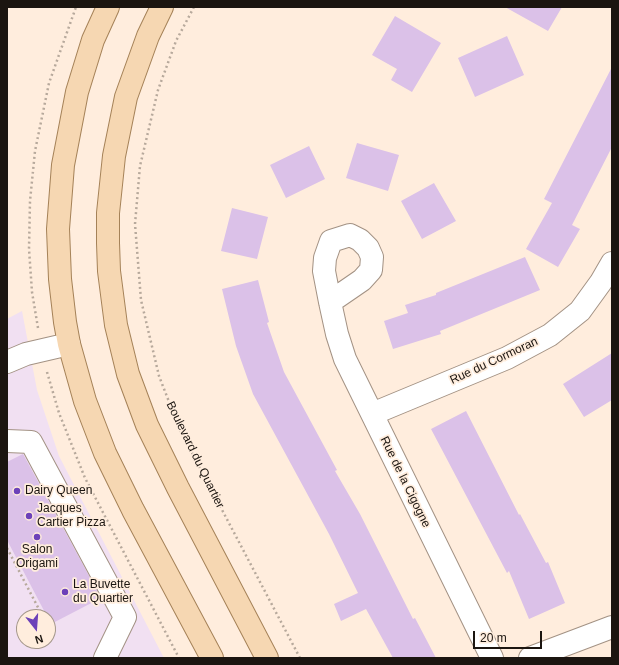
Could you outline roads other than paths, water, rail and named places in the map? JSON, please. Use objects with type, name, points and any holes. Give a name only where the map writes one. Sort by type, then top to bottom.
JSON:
[{"type":"main road","points":[[108,7],[93,40],[76,92],[60,184],[58,229],[60,279],[69,344],[84,400],[106,452],[133,510],[212,658]]},
{"type":"main road","points":[[162,7],[146,43],[126,97],[114,156],[108,213],[108,243],[109,271],[116,325],[128,374],[147,425],[181,495],[267,658]]},
{"type":"street","name":"Rue du Cormoran","points":[[372,414],[507,358],[550,335],[580,310],[602,282],[612,263]]},
{"type":"street","name":"Rue de la Cigogne","points":[[330,302],[337,334],[345,358],[492,658]]},
{"type":"street","points":[[7,362],[26,354],[69,344]]},
{"type":"street","points":[[7,441],[31,442],[125,617],[105,658]]},
{"type":"street","points":[[530,658],[612,627]]},
{"type":"place","name":"Dairy Queen","points":[[17,491]]},
{"type":"place","name":"Jacques Cartier Pizza","points":[[29,516]]},
{"type":"place","name":"Salon Origami","points":[[37,537]]},
{"type":"place","name":"La Buvette du Quartier","points":[[65,592]]}]
